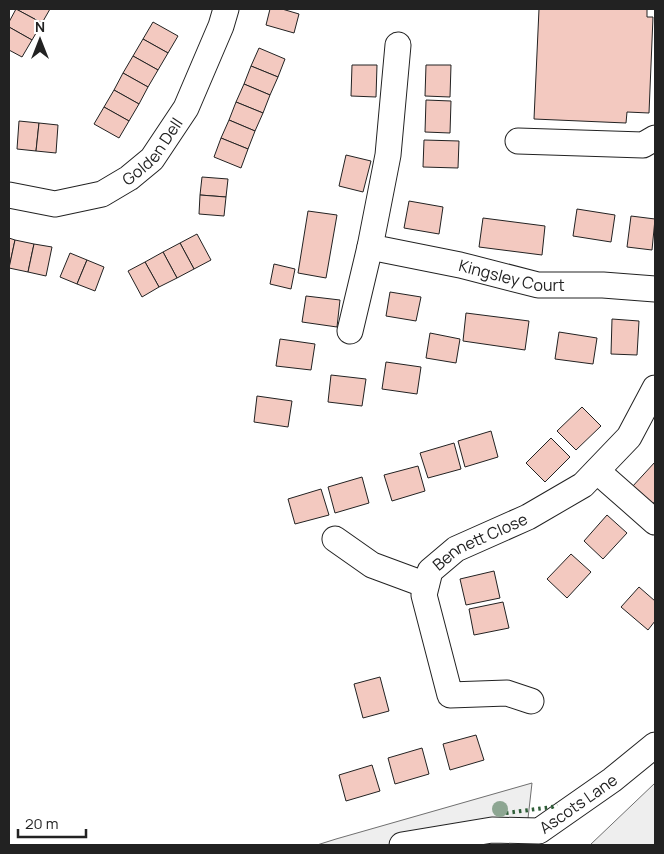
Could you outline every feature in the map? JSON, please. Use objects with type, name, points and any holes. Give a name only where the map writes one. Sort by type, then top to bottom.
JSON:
[{"type":"street","name":"Golden Dell","points":[[9,195],[55,204],[102,194],[129,178],[152,159],[186,108],[221,26],[226,9]]},
{"type":"street","points":[[350,331],[370,247],[388,155],[398,45]]},
{"type":"street","points":[[518,141],[643,144],[655,138]]},
{"type":"street","name":"Kingsley Court","points":[[370,247],[460,265],[538,285],[603,285],[655,289]]},
{"type":"street","name":"Bennett Close","points":[[531,702],[507,693],[450,695],[424,595],[430,571],[456,549],[528,517],[583,485],[629,437],[655,388]]},
{"type":"street","points":[[597,471],[655,522]]},
{"type":"street","points":[[335,539],[372,565],[426,585]]},
{"type":"street","name":"Ascots Lane","points":[[402,845],[492,830],[538,838],[655,745]]},
{"type":"shaded area","points":[[532,783],[525,845],[317,845],[336,839]]},
{"type":"shaded area","points":[[655,783],[655,845],[590,845]]},
{"type":"building","points":[[16,9],[50,9],[42,23]]},
{"type":"building","points":[[16,9],[42,23],[32,40],[9,27],[9,22]]},
{"type":"building","points":[[270,9],[282,9],[299,14],[294,33],[266,25]]},
{"type":"building","points":[[539,9],[647,9],[647,17],[653,17],[649,113],[627,112],[626,123],[534,119]]},
{"type":"building","points":[[153,22],[178,36],[168,53],[143,39]]},
{"type":"building","points":[[9,27],[32,40],[22,57],[9,50]]},
{"type":"building","points":[[143,39],[168,53],[158,70],[133,56]]},
{"type":"building","points":[[259,48],[285,59],[278,77],[251,66]]},
{"type":"building","points":[[133,56],[158,70],[148,87],[123,73]]},
{"type":"building","points":[[352,65],[377,65],[376,97],[351,96]]},
{"type":"building","points":[[426,65],[451,65],[450,97],[425,96]]},
{"type":"building","points":[[251,66],[278,77],[270,95],[244,84]]},
{"type":"building","points":[[123,73],[148,87],[139,104],[114,90]]},
{"type":"building","points":[[244,84],[270,95],[263,113],[236,102]]},
{"type":"building","points":[[114,90],[139,104],[129,121],[104,107]]},
{"type":"building","points":[[426,100],[451,101],[450,133],[425,132]]},
{"type":"building","points":[[236,102],[263,113],[255,131],[229,120]]},
{"type":"building","points":[[104,107],[129,121],[119,138],[94,124]]},
{"type":"building","points":[[229,120],[255,131],[248,149],[221,138]]},
{"type":"building","points":[[19,121],[39,123],[36,151],[17,149]]},
{"type":"building","points":[[39,123],[58,125],[56,153],[36,151]]},
{"type":"building","points":[[221,138],[248,149],[241,168],[214,157]]},
{"type":"building","points":[[424,140],[459,141],[458,168],[423,167]]},
{"type":"building","points":[[346,155],[371,161],[363,192],[339,186]]},
{"type":"building","points":[[202,177],[228,179],[226,197],[200,195]]},
{"type":"building","points":[[200,195],[226,197],[224,216],[199,214]]},
{"type":"building","points":[[409,201],[443,207],[439,234],[404,228]]},
{"type":"building","points":[[577,209],[615,215],[611,242],[573,236]]},
{"type":"building","points":[[308,211],[337,215],[326,278],[298,273]]},
{"type":"building","points":[[631,216],[655,219],[652,250],[627,247]]},
{"type":"building","points":[[483,218],[545,226],[542,255],[479,247]]},
{"type":"building","points":[[197,234],[211,260],[194,269],[180,243]]},
{"type":"building","points":[[9,238],[15,240],[9,268]]},
{"type":"building","points":[[15,240],[34,244],[28,272],[9,268]]},
{"type":"building","points":[[180,243],[194,269],[177,278],[163,252]]},
{"type":"building","points":[[34,244],[52,247],[46,276],[28,272]]},
{"type":"building","points":[[163,252],[177,278],[159,287],[145,262]]},
{"type":"building","points":[[70,253],[87,260],[77,284],[60,277]]},
{"type":"building","points":[[87,260],[104,267],[95,291],[77,284]]},
{"type":"building","points":[[145,262],[159,287],[142,297],[128,271]]},
{"type":"building","points":[[274,264],[295,269],[291,289],[270,284]]},
{"type":"building","points":[[390,292],[421,297],[416,321],[386,316]]},
{"type":"building","points":[[306,296],[340,300],[337,327],[302,322]]},
{"type":"building","points":[[466,313],[529,321],[525,350],[463,341]]},
{"type":"building","points":[[612,319],[639,321],[637,355],[611,354]]},
{"type":"building","points":[[559,332],[597,338],[593,364],[555,359]]},
{"type":"building","points":[[430,333],[460,339],[456,363],[426,358]]},
{"type":"building","points":[[280,339],[315,344],[311,370],[276,366]]},
{"type":"building","points":[[386,362],[421,367],[417,394],[382,389]]},
{"type":"building","points":[[331,375],[366,379],[362,406],[328,402]]},
{"type":"building","points":[[257,396],[292,401],[288,427],[254,422]]},
{"type":"building","points":[[582,407],[601,426],[576,450],[557,431]]},
{"type":"building","points":[[491,431],[498,457],[465,467],[458,441]]},
{"type":"building","points":[[551,438],[570,457],[545,482],[526,463]]},
{"type":"building","points":[[454,443],[461,469],[428,478],[420,453]]},
{"type":"building","points":[[655,462],[655,501],[652,505],[632,487]]},
{"type":"building","points":[[418,466],[425,491],[392,501],[384,475]]},
{"type":"building","points":[[362,477],[369,503],[335,513],[328,487]]},
{"type":"building","points":[[321,489],[329,515],[295,524],[288,499]]},
{"type":"building","points":[[607,515],[627,533],[603,559],[584,541]]},
{"type":"building","points":[[571,554],[591,572],[567,598],[547,579]]},
{"type":"building","points":[[494,571],[500,598],[466,605],[460,579]]},
{"type":"building","points":[[639,587],[655,601],[655,621],[648,630],[621,607]]},
{"type":"building","points":[[503,602],[509,628],[474,635],[469,609]]},
{"type":"building","points":[[380,677],[389,711],[363,718],[354,684]]},
{"type":"building","points":[[476,735],[484,760],[450,770],[443,744]]},
{"type":"building","points":[[422,748],[429,774],[395,784],[388,758]]},
{"type":"building","points":[[372,765],[380,791],[346,801],[339,775]]},
{"type":"hedge","points":[[506,813],[552,807],[557,804]]}]
